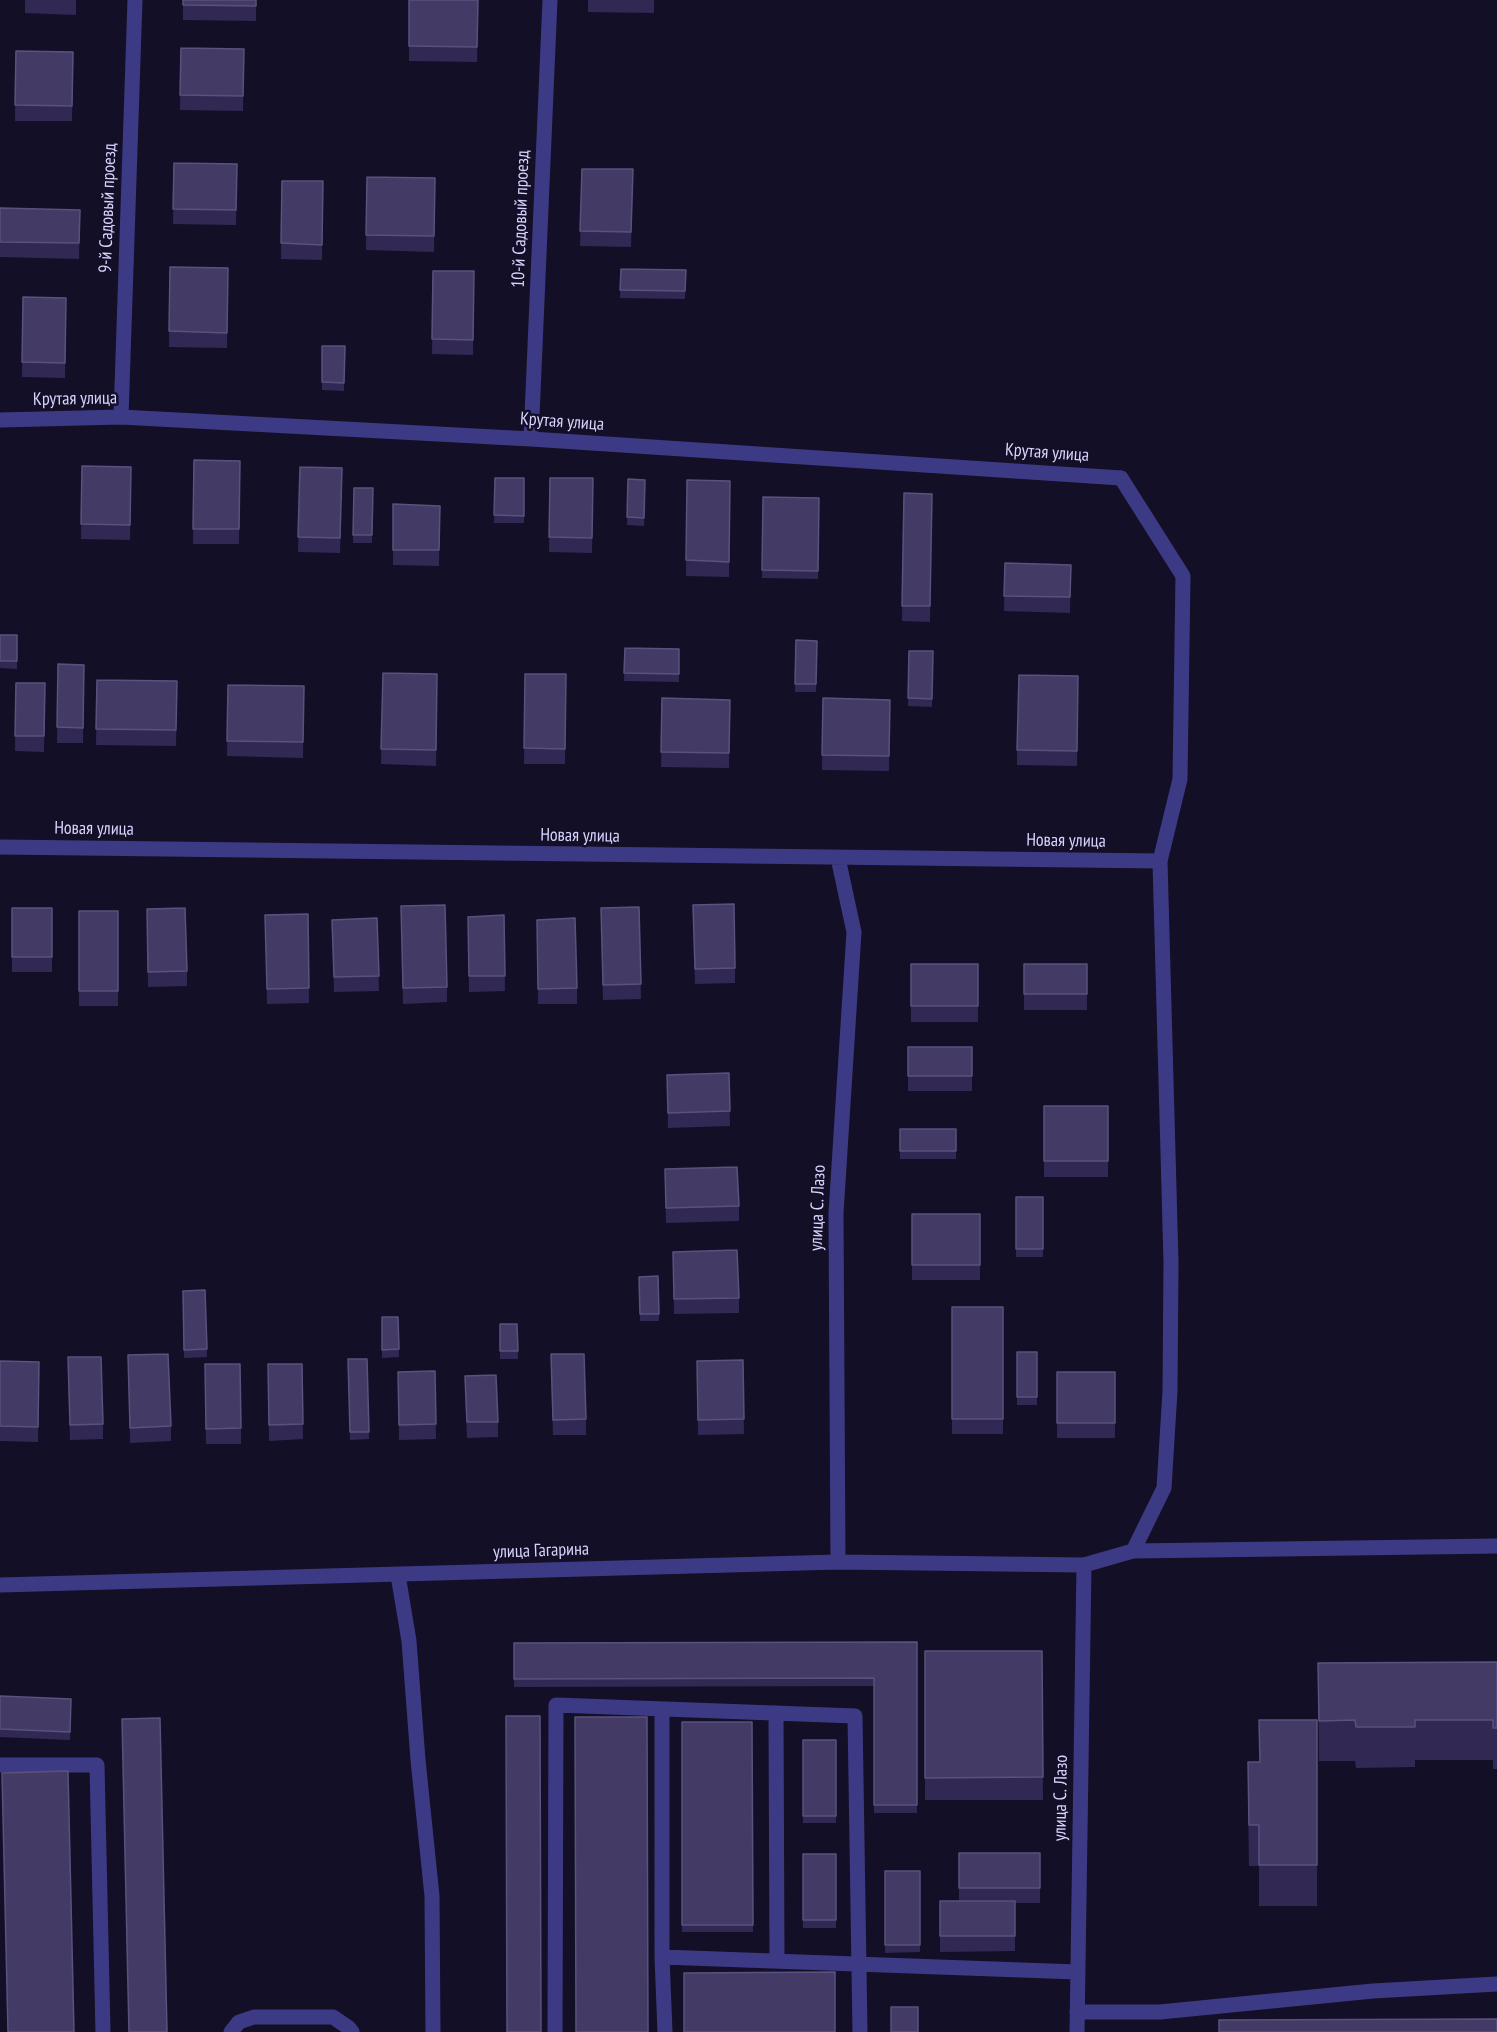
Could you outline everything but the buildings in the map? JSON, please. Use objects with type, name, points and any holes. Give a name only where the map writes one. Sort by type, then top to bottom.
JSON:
[{"type":"street","name":"9-й Садовый проезд","points":[[121,417],[135,0]]},
{"type":"street","name":"10-й Садовый проезд","points":[[531,439],[549,0]]},
{"type":"street","name":"Крутая улица","points":[[0,420],[121,417],[531,439],[1121,478],[1183,576],[1180,779],[1160,861]]},
{"type":"street","name":"Новая улица","points":[[0,847],[1160,861]]},
{"type":"street","name":"улица С. Лазо","points":[[838,858],[854,932],[836,1214],[838,1562]]},
{"type":"street","points":[[1133,1551],[1164,1488],[1170,1391],[1171,1262],[1160,861]]},
{"type":"street","name":"улица Гагарина","points":[[0,1585],[838,1562],[1084,1565],[1133,1551],[1497,1546]]},
{"type":"street","name":"улица С. Лазо","points":[[1077,2032],[1084,1565]]},
{"type":"street","points":[[398,1575],[410,1641],[418,1760],[432,1896],[433,2032]]},
{"type":"street","points":[[555,2032],[556,1705],[855,1716],[860,2032]]},
{"type":"street","points":[[662,1710],[662,1957],[665,2032]]},
{"type":"street","points":[[777,1713],[777,1961]]},
{"type":"street","points":[[0,1765],[97,1765],[103,2032]]},
{"type":"street","points":[[662,1957],[1077,1972]]},
{"type":"street","points":[[1077,2012],[1160,2012],[1373,1991],[1497,1984]]},
{"type":"street","points":[[231,2032],[239,2022],[254,2018],[333,2018],[352,2032]]}]
